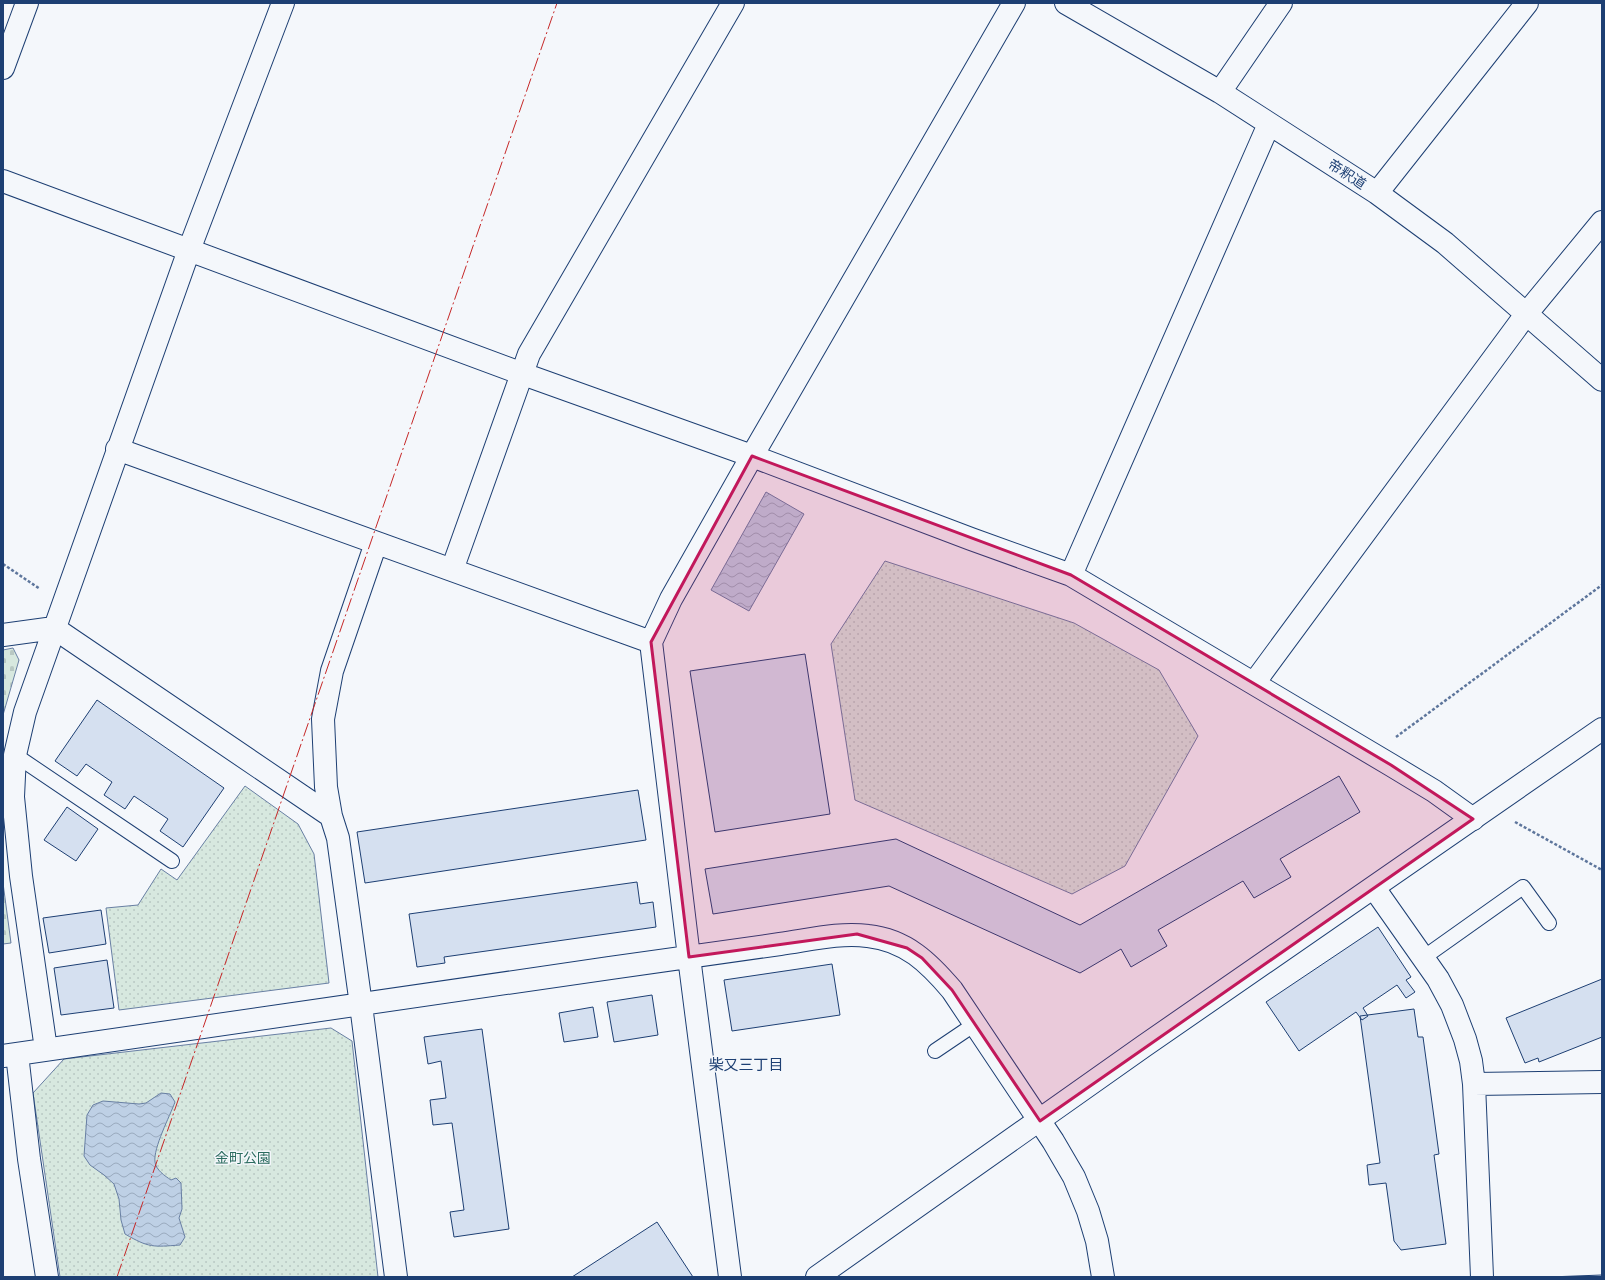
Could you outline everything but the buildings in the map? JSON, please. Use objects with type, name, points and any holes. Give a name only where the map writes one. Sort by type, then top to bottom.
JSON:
[{"type":"street","points":[[3,68],[27,3]]},
{"type":"street","points":[[46,1049],[21,876],[13,798],[15,755],[25,712],[117,450],[189,250],[282,3]]},
{"type":"street","points":[[452,570],[529,354],[733,3]]},
{"type":"street","points":[[730,1277],[651,642],[672,599],[752,456],[1014,3]]},
{"type":"street","name":"帝釈道","points":[[1066,3],[1220,92],[1377,193],[1445,243],[1602,380]]},
{"type":"street","points":[[1220,92],[1281,3]]},
{"type":"street","points":[[1377,193],[1527,3]]},
{"type":"street","points":[[1071,575],[1269,124]]},
{"type":"street","points":[[3,181],[523,374],[752,456],[971,539],[1071,575],[1434,791],[1473,819]]},
{"type":"street","points":[[1254,683],[1527,313],[1602,222]]},
{"type":"street","points":[[117,450],[651,642]]},
{"type":"street","points":[[376,543],[332,671],[323,719],[326,787],[330,816],[338,838],[396,1277]]},
{"type":"street","points":[[3,635],[54,628],[330,816]]},
{"type":"street","points":[[817,1277],[1040,1121],[1144,1046],[1602,729]]},
{"type":"street","points":[[1374,888],[1438,979],[1452,1005],[1465,1039],[1471,1061],[1474,1084],[1482,1277]]},
{"type":"street","points":[[47,1277],[29,1159],[10,1055],[689,956],[858,934],[872,936],[908,948],[922,958],[952,990],[1040,1121],[1074,1177],[1088,1211],[1097,1241],[1103,1277]]},
{"type":"street","points":[[1474,1084],[1602,1082]]},
{"type":"lane","points":[[15,755],[172,861]]},
{"type":"lane","points":[[1423,958],[1523,887],[1549,923]]},
{"type":"lane","points":[[935,1051],[975,1024]]},
{"type":"path","points":[[3,564],[63,603]]},
{"type":"path","points":[[1390,765],[1399,754],[1385,745],[1602,585]]},
{"type":"path","points":[[1514,821],[1602,870]]},
{"type":"highlighted area","points":[[752,456],[1071,575],[1391,765],[1473,819],[1040,1121],[952,990],[922,958],[907,948],[857,934],[689,957],[651,642]]},
{"type":"green space","points":[[885,561],[1074,623],[1159,670],[1198,736],[1125,866],[1072,894],[855,800],[831,644]]},
{"type":"green space","points":[[13,648],[19,660],[3,715],[3,650]]},
{"type":"green space","points":[[245,786],[298,824],[314,854],[329,983],[119,1010],[106,908],[138,905],[161,869],[177,880]]},
{"type":"green space","points":[[3,883],[11,943],[3,944]]},
{"type":"green space","name":"金町公園","points":[[331,1028],[352,1041],[378,1277],[60,1277],[33,1093],[64,1059]]},
{"type":"water","points":[[766,492],[804,514],[749,611],[711,590]]},
{"type":"water","points":[[161,1093],[170,1094],[175,1102],[159,1141],[155,1162],[157,1168],[164,1175],[171,1180],[176,1178],[181,1183],[182,1209],[179,1218],[185,1237],[180,1245],[151,1246],[125,1234],[121,1220],[119,1199],[114,1184],[90,1165],[84,1156],[87,1115],[93,1105],[103,1101],[139,1104],[146,1103]]},
{"type":"power","points":[[117,1277],[557,3]]},
{"type":"district","name":"柴又三丁目","points":[[746,1065]]}]
